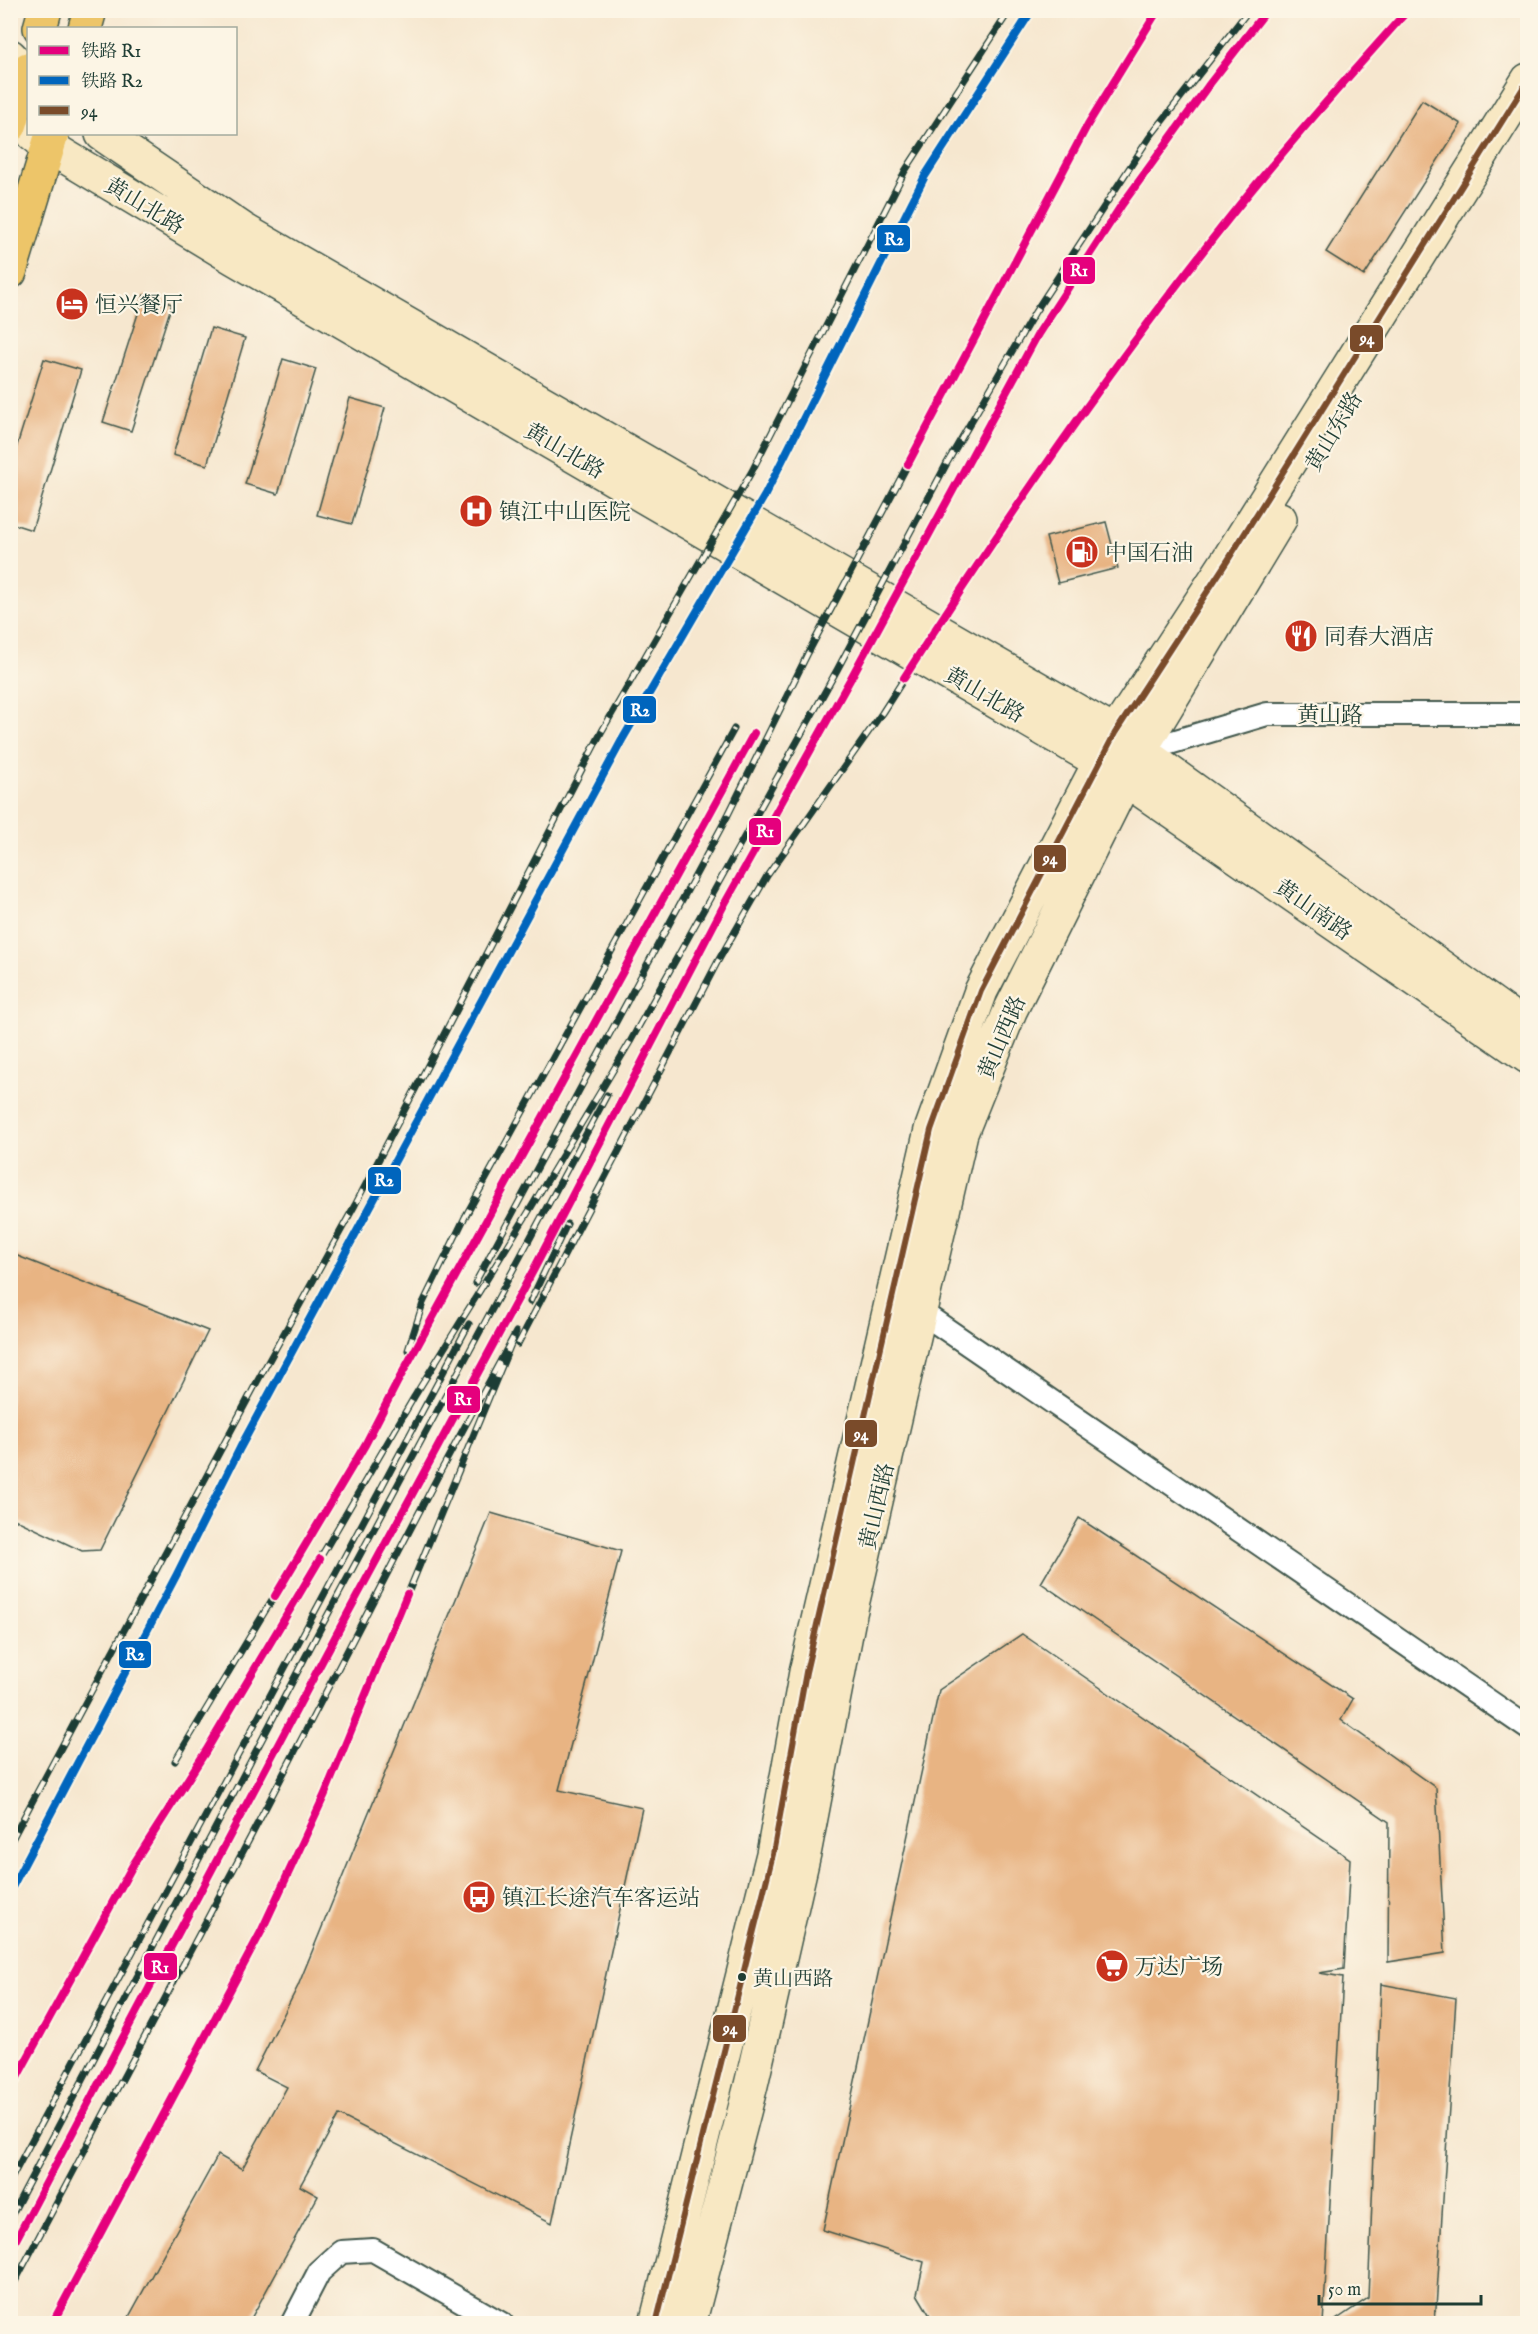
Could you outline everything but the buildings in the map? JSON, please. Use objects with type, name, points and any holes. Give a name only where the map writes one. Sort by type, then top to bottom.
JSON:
[{"type":"main road","points":[[40,27],[45,10]]},
{"type":"main road","points":[[85,27],[90,10]]},
{"type":"main road","points":[[24,68],[27,114]]},
{"type":"main road","points":[[10,272],[27,135]]},
{"type":"street","name":"黄山东路","points":[[1120,756],[1228,560],[1527,80]]},
{"type":"street","name":"黄山东路","points":[[1120,756],[1527,111]]},
{"type":"street","name":"黄山北路","points":[[38,135],[234,258],[1120,756]]},
{"type":"street","name":"黄山北路","points":[[103,135],[242,229],[1120,756]]},
{"type":"street","name":"黄山路","points":[[1120,756],[1267,714],[1527,714]]},
{"type":"street","name":"黄山南路","points":[[1120,756],[1527,1029]]},
{"type":"street","name":"黄山南路","points":[[1120,756],[1527,1057]]},
{"type":"street","name":"黄山西路","points":[[688,2324],[751,2085],[805,1849],[849,1618],[961,1133],[1010,1011],[1120,756]]},
{"type":"street","name":"黄山西路","points":[[656,2324],[774,1854],[806,1672],[931,1130],[981,991],[1120,756]]},
{"type":"street","points":[[921,1312],[1527,1728]]},
{"type":"street","points":[[292,2324],[319,2272],[341,2252],[373,2250],[502,2324]]},
{"type":"railway","points":[[10,1843],[257,1382],[355,1205],[602,731],[752,471],[905,171],[1010,10]]},
{"type":"railway","points":[[475,1283],[728,815],[808,653],[1088,124],[1158,10]]},
{"type":"railway","points":[[10,2090],[133,1865],[270,1644],[414,1397],[630,1042],[837,670],[947,463],[1035,312],[1149,138],[1249,10]]},
{"type":"railway","points":[[10,2251],[335,1637],[534,1269],[724,905],[851,678],[1038,334],[1121,206],[1208,86],[1267,10]]},
{"type":"railway","points":[[518,1344],[718,961],[767,876],[882,713],[966,582],[1104,382],[1233,213],[1303,127],[1408,10]]},
{"type":"railway","points":[[408,1350],[423,1303],[465,1217],[734,729]]},
{"type":"railway","points":[[175,1761],[365,1445],[754,733]]},
{"type":"railway","points":[[10,2218],[318,1633],[607,1095]]},
{"type":"railway","points":[[530,1302],[567,1224]]},
{"type":"railway","points":[[10,2181],[469,1324]]},
{"type":"railway","points":[[10,2291],[250,1838],[439,1474],[516,1332],[325,1794],[261,1932],[52,2324]]},
{"type":"rail line","name":"R2","points":[[10,1891],[177,1574],[240,1448],[622,740],[765,495],[925,176],[1032,10]]},
{"type":"rail line","name":"R1","points":[[908,464],[1088,124],[1158,10]]},
{"type":"rail line","name":"R1","points":[[10,2251],[335,1637],[534,1269],[724,905],[851,678],[1038,334],[1121,206],[1208,86],[1267,10]]},
{"type":"rail line","name":"R1","points":[[904,678],[1062,441],[1189,269],[1319,110],[1408,10]]},
{"type":"rail line","name":"R1","points":[[275,1596],[365,1445],[754,733]]},
{"type":"rail line","name":"R1","points":[[10,2090],[133,1865],[206,1751],[320,1559]]},
{"type":"rail line","name":"R1","points":[[52,2324],[261,1932],[325,1794],[407,1594]]},
{"type":"transit line","name":"94","points":[[656,2324],[773,1854],[806,1672],[931,1130],[981,991],[1115,733],[1228,560],[1528,80]]},
{"type":"place","name":"恒兴餐厅","points":[[72,304]]},
{"type":"place","name":"镇江中山医院","points":[[476,511]]},
{"type":"place","name":"中国石油","points":[[1082,552]]},
{"type":"place","name":"同春大酒店","points":[[1301,636]]},
{"type":"place","name":"镇江长途汽车客运站","points":[[479,1897]]},
{"type":"place","name":"万达广场","points":[[1112,1966]]},
{"type":"place","name":"黄山西路","points":[[742,1977]]}]
